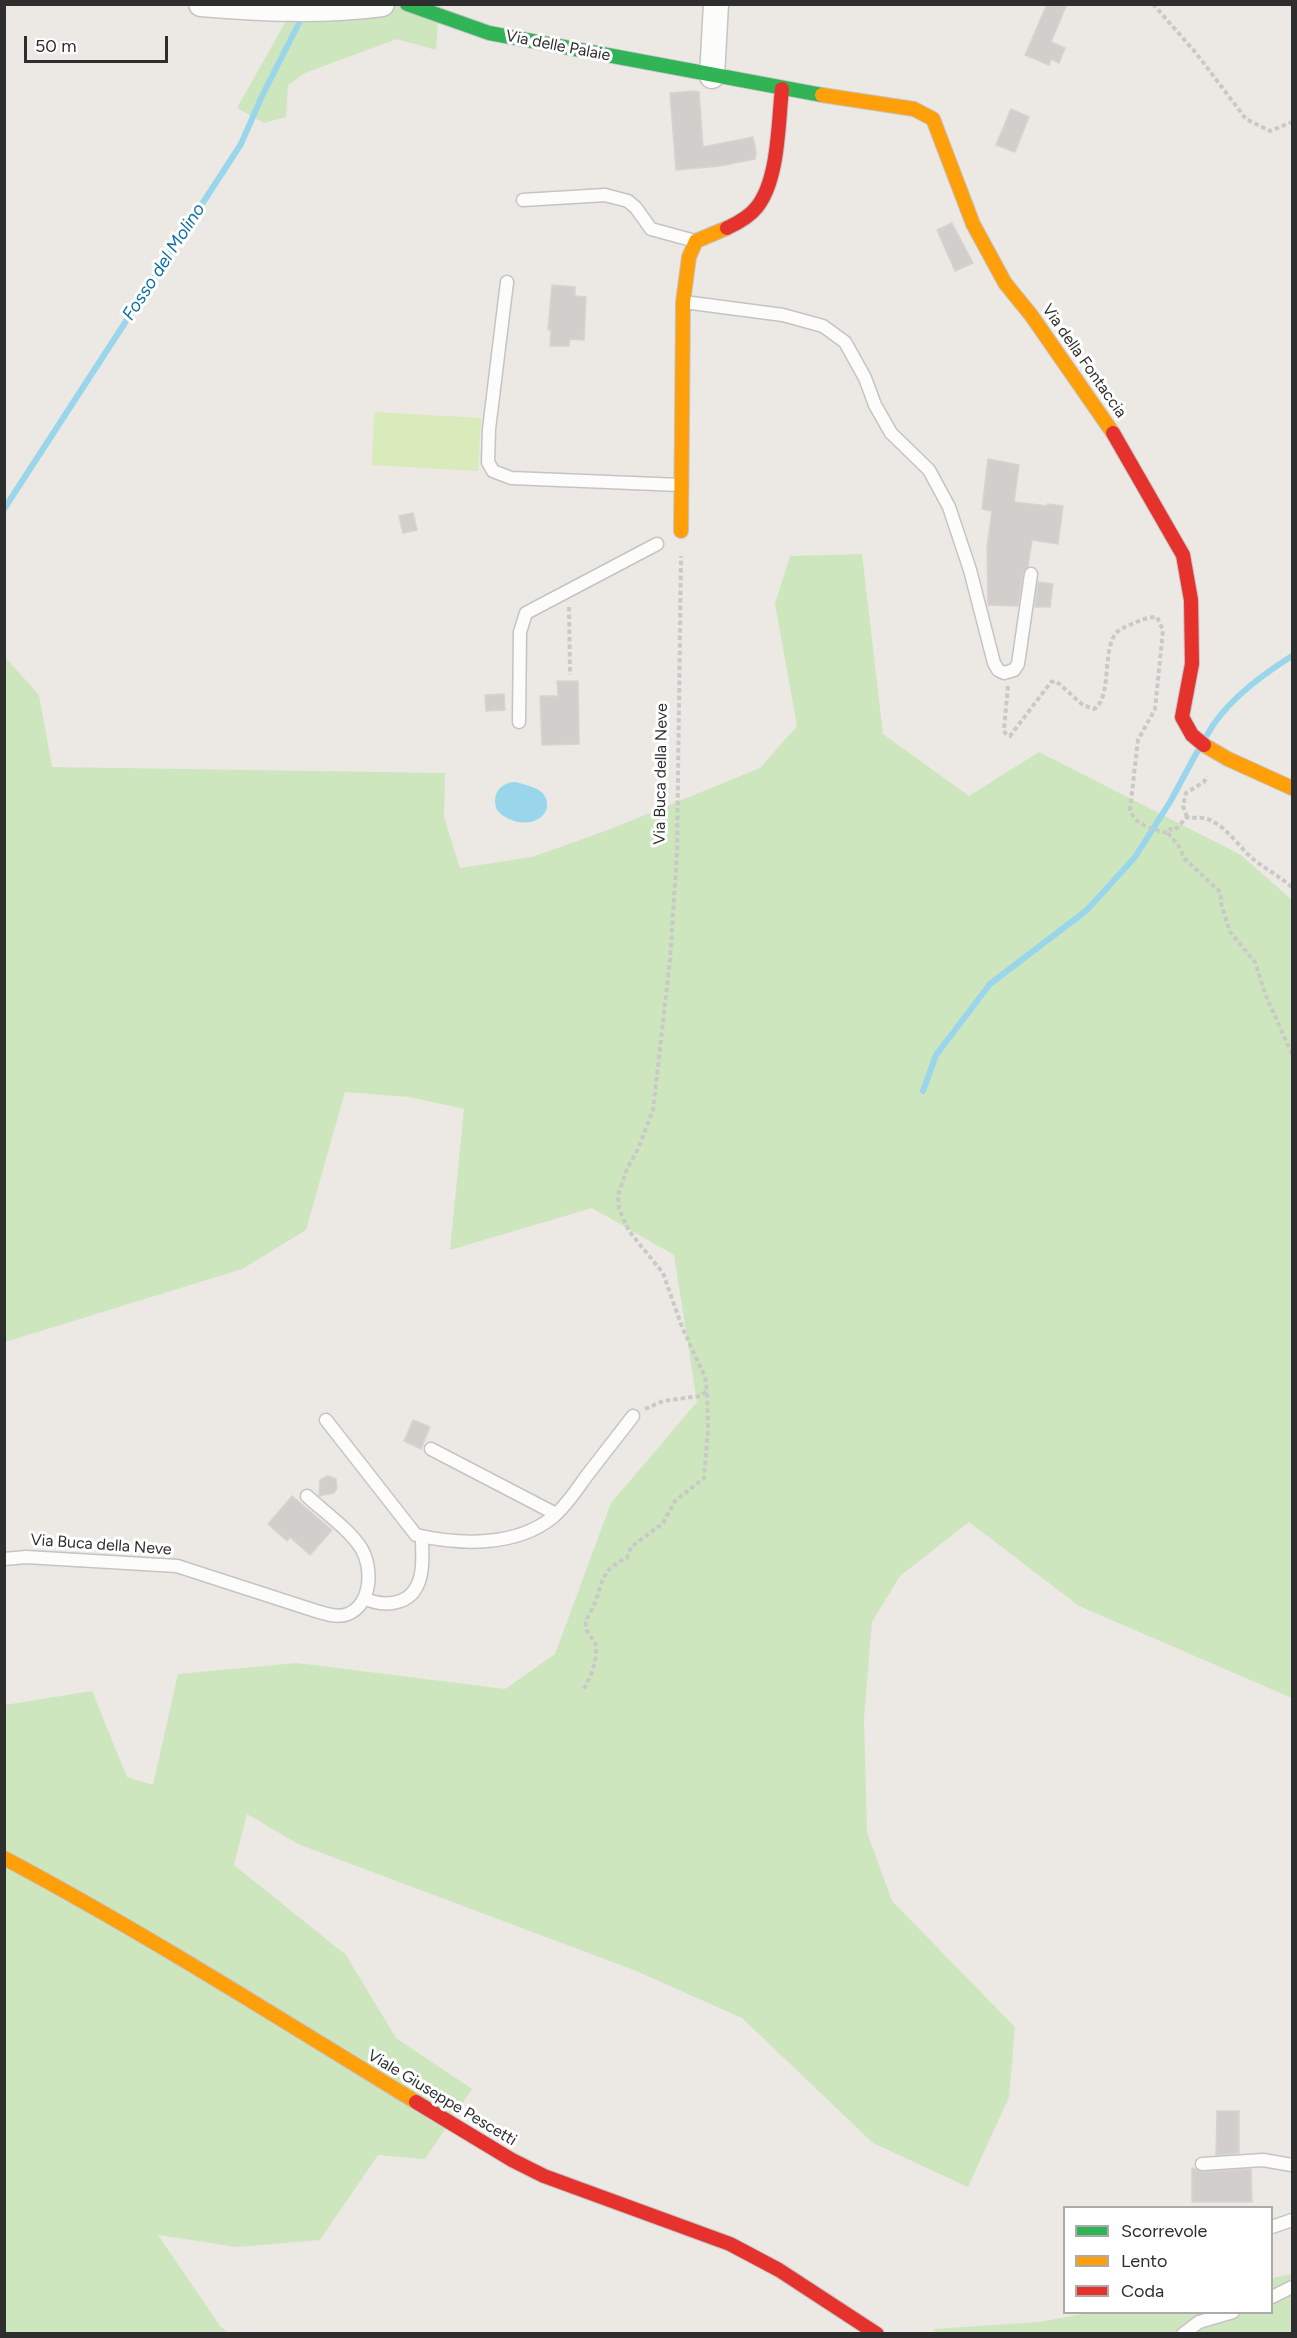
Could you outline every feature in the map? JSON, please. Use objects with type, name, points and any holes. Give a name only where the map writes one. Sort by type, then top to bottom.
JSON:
[{"type":"street","points":[[201,4],[322,10],[382,4]]},
{"type":"street","name":"Via delle Palaie","points":[[407,4],[489,33],[712,76]]},
{"type":"street","points":[[712,76],[716,4]]},
{"type":"street","name":"Via della Fontaccia","points":[[712,76],[914,110],[933,119],[973,224],[1005,283],[1031,315],[1122,445],[1183,555],[1191,600],[1192,664],[1182,717],[1193,737],[1293,788]]},
{"type":"street","points":[[676,534],[682,485],[683,302],[688,257],[696,241],[742,219],[757,208],[766,193],[782,89]]},
{"type":"street","name":"Viale Giuseppe Pescetti","points":[[4,1858],[159,1945],[512,2160],[544,2176],[730,2244],[780,2270],[877,2334]]},
{"type":"lane","points":[[523,200],[605,195],[617,197],[628,201],[636,208],[651,229],[696,241]]},
{"type":"lane","points":[[507,282],[489,429],[488,462],[493,471],[511,478],[682,485]]},
{"type":"lane","points":[[683,302],[736,307],[783,315],[823,326],[845,342],[891,433],[929,470],[949,507],[970,570],[994,663],[998,670],[1004,673],[1009,672],[1018,664],[1031,574]]},
{"type":"lane","points":[[519,722],[519,632],[526,613],[657,544]]},
{"type":"lane","points":[[326,1420],[410,1530],[422,1536],[479,1541],[508,1539],[530,1532],[556,1514],[568,1503],[633,1416]]},
{"type":"lane","points":[[431,1449],[556,1514]]},
{"type":"lane","points":[[307,1496],[357,1541],[368,1567],[368,1585],[364,1598],[371,1602],[389,1604],[399,1602],[414,1591],[419,1583],[422,1563],[422,1536]]},
{"type":"lane","name":"Via Buca della Neve","points":[[4,1559],[26,1557],[177,1566],[339,1616],[349,1614],[364,1598]]},
{"type":"lane","points":[[1202,2164],[1263,2160],[1293,2165]]},
{"type":"lane","points":[[1273,2227],[1293,2220]]},
{"type":"lane","points":[[1273,2297],[1293,2287]]},
{"type":"lane","points":[[1183,2334],[1199,2322],[1229,2314]]},
{"type":"path","points":[[1153,4],[1196,53],[1246,119],[1270,131],[1293,122]]},
{"type":"path","name":"Via Buca della Neve","points":[[584,1689],[596,1655],[594,1642],[589,1635],[586,1623],[599,1594],[604,1575],[613,1564],[627,1558],[631,1547],[663,1523],[675,1501],[704,1478],[708,1430],[705,1377],[682,1327],[663,1273],[651,1255],[629,1231],[620,1209],[618,1195],[624,1175],[638,1149],[653,1110],[670,960],[677,853],[676,534]]},
{"type":"path","points":[[569,590],[570,675]]},
{"type":"path","points":[[1009,672],[1004,729],[1007,735],[1012,734],[1051,682],[1056,681],[1083,705],[1094,709],[1101,701],[1109,650],[1114,635],[1118,630],[1127,626],[1150,617],[1157,617],[1163,630],[1155,709],[1138,740],[1130,810],[1135,821],[1167,833],[1167,831],[1175,830],[1187,817],[1203,817],[1223,827],[1229,836],[1257,862],[1293,887]]},
{"type":"path","points":[[1187,817],[1183,806],[1186,793],[1204,782],[1210,763],[1209,747]]},
{"type":"path","points":[[1167,831],[1168,836],[1178,845],[1185,859],[1221,893],[1221,903],[1230,932],[1255,962],[1266,996],[1293,1054]]},
{"type":"path","points":[[633,1416],[663,1401],[699,1396],[707,1391]]},
{"type":"green space","points":[[295,5],[439,5],[436,50],[397,39],[305,73],[288,85],[286,117],[264,123],[237,108]]},
{"type":"green space","points":[[374,412],[481,418],[478,471],[372,465]]},
{"type":"green space","points":[[862,554],[883,734],[969,796],[1039,752],[1241,855],[1292,900],[1292,1698],[1079,1606],[969,1522],[900,1576],[872,1622],[864,1718],[867,1832],[892,1901],[1015,2027],[1009,2097],[968,2187],[873,2143],[742,2018],[634,1970],[298,1844],[247,1814],[234,1865],[346,1955],[396,2038],[472,2089],[425,2159],[378,2155],[320,2240],[237,2247],[158,2235],[220,2326],[229,2333],[5,2333],[5,1705],[92,1691],[127,1777],[153,1785],[178,1674],[297,1663],[505,1689],[555,1654],[611,1503],[697,1402],[674,1255],[592,1208],[450,1250],[464,1109],[409,1097],[345,1092],[306,1230],[242,1269],[5,1342],[4,656],[39,695],[52,767],[445,773],[444,817],[460,868],[532,857],[608,830],[760,768],[797,726],[775,604],[790,556]]},
{"type":"green space","points":[[1292,2274],[1292,2333],[935,2334],[934,2329],[1039,2322],[1083,2314],[1273,2314],[1273,2278]]},
{"type":"water","points":[[516,782],[538,790],[545,797],[547,808],[538,819],[531,822],[516,821],[502,815],[497,810],[495,799],[498,790],[505,784]]},
{"type":"building","points":[[1047,4],[1067,4],[1051,42],[1065,48],[1059,63],[1051,59],[1049,65],[1025,55]]},
{"type":"building","points":[[699,92],[703,147],[753,137],[755,159],[720,166],[676,170],[670,93]]},
{"type":"building","points":[[1011,109],[1029,117],[1015,152],[996,145]]},
{"type":"building","points":[[952,223],[973,263],[955,271],[937,230]]},
{"type":"building","points":[[552,285],[575,287],[575,296],[586,297],[584,340],[570,339],[569,346],[550,346],[551,330],[548,330]]},
{"type":"building","points":[[988,459],[1019,465],[1014,502],[1063,506],[1058,544],[1032,540],[1028,566],[1023,573],[1018,606],[988,605],[987,547],[992,511],[982,509]]},
{"type":"building","points":[[413,513],[417,530],[403,533],[399,516]]},
{"type":"building","points":[[1038,582],[1053,584],[1050,607],[1035,607]]},
{"type":"building","points":[[557,681],[578,681],[579,744],[542,745],[540,696],[558,696]]},
{"type":"building","points":[[504,694],[505,710],[486,711],[485,695]]},
{"type":"building","points":[[413,1420],[430,1427],[421,1449],[404,1441]]},
{"type":"building","points":[[328,1476],[336,1479],[337,1488],[334,1493],[319,1496],[320,1480]]},
{"type":"building","points":[[292,1496],[332,1530],[310,1555],[290,1537],[287,1541],[268,1524]]},
{"type":"building","points":[[1217,2111],[1239,2111],[1239,2153],[1216,2155]]},
{"type":"building","points":[[1192,2168],[1203,2172],[1251,2169],[1252,2202],[1192,2202]]},
{"type":"waterway","name":"Fosso del Molino","points":[[4,509],[241,144],[262,96],[303,15]]},
{"type":"waterway","points":[[1207,735],[1233,701],[1268,672],[1292,656]]},
{"type":"waterway","points":[[923,1091],[936,1055],[990,984],[1087,910],[1135,857],[1170,802],[1197,752]]},
{"type":"traffic: fast","points":[[407,4],[489,33],[822,95]]},
{"type":"traffic: slow","points":[[822,95],[914,109],[933,119],[973,224],[1005,283],[1031,315],[1113,433]]},
{"type":"traffic: slow","points":[[681,531],[683,302],[689,257],[696,241],[727,228]]},
{"type":"traffic: slow","points":[[1204,745],[1228,759],[1292,788]]},
{"type":"traffic: slow","points":[[4,1858],[160,1946],[416,2102]]},
{"type":"traffic: jam","points":[[727,228],[739,222],[757,207],[770,182],[774,166],[782,89]]},
{"type":"traffic: jam","points":[[1113,433],[1183,555],[1191,600],[1192,664],[1182,717],[1192,735],[1204,745]]},
{"type":"traffic: jam","points":[[416,2102],[512,2160],[544,2176],[730,2244],[779,2270],[877,2334]]}]
